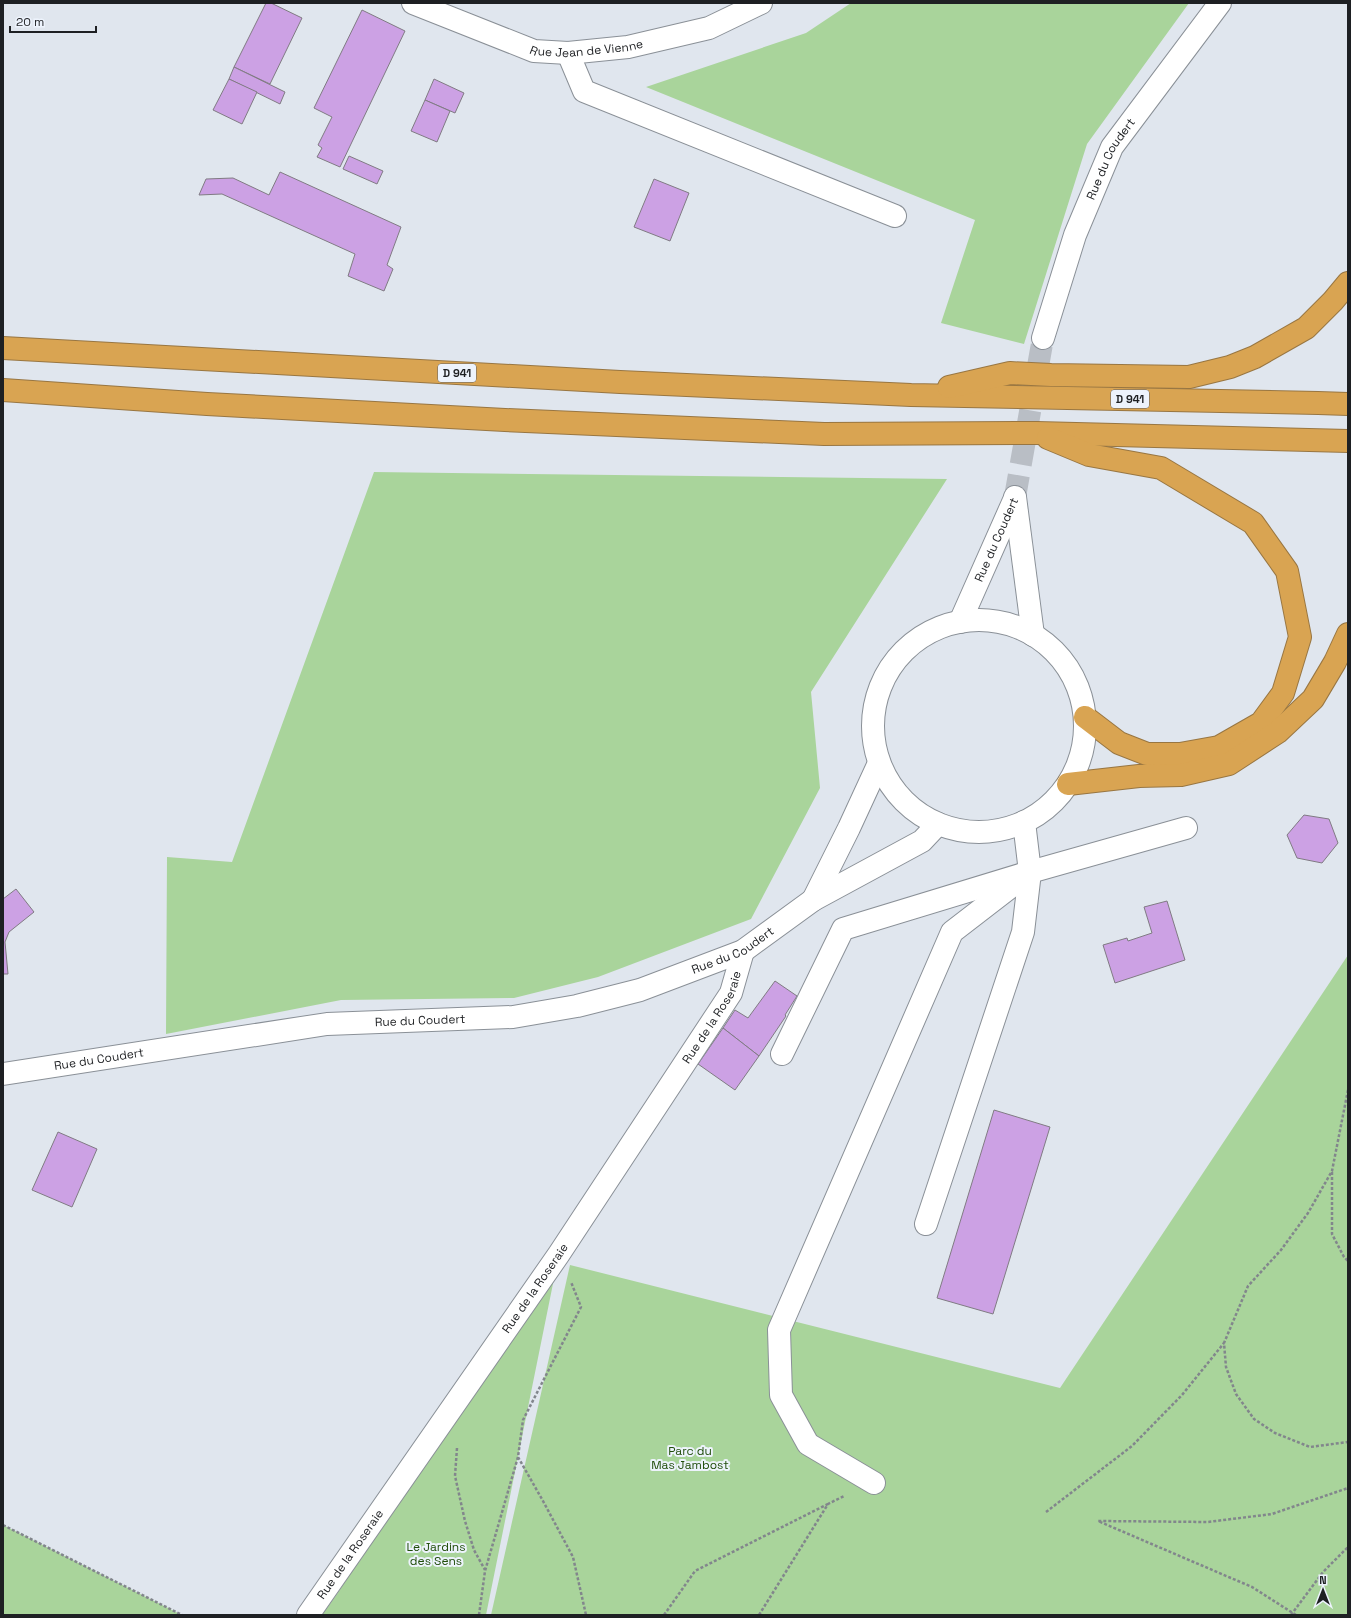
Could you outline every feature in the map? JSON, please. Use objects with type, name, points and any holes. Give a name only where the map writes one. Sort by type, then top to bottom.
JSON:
[{"type":"highway","points":[[911,395],[1010,373],[1189,377],[1230,367],[1255,357],[1306,328],[1333,301],[1348,283]]},
{"type":"highway","name":"D 941","points":[[3,348],[612,382],[911,395],[1310,402],[1348,404]]},
{"type":"highway","points":[[3,390],[207,404],[505,420],[824,434],[1037,433],[1348,441]]},
{"type":"highway","points":[[1037,433],[1089,455],[1161,468],[1252,523],[1287,571],[1300,637],[1283,693],[1261,723],[1219,747],[1180,754],[1147,754],[1118,742],[1085,717]]},
{"type":"highway","points":[[1068,784],[1139,776],[1181,774],[1229,764],[1278,732],[1313,699],[1335,662],[1348,634]]},
{"type":"street","name":"Rue Jean de Vienne","points":[[413,3],[534,51],[568,53],[628,47],[709,28],[761,3]]},
{"type":"street","name":"Rue du Coudert","points":[[1043,338],[1075,235],[1112,147],[1220,3]]},
{"type":"street","points":[[568,53],[584,91],[895,216]]},
{"type":"street","name":"Rue du Coudert","points":[[960,622],[1015,497],[1033,635]]},
{"type":"street","points":[[985,620],[1010,624],[1033,635],[1059,656],[1077,685],[1085,717],[1082,752],[1068,784],[1048,807],[1024,822],[996,831],[966,831],[938,824],[913,809],[893,788],[879,763],[872,732],[875,702],[886,673],[906,649],[931,631],[960,622],[985,620]]},
{"type":"street","name":"Rue du Coudert","points":[[813,900],[879,763]]},
{"type":"street","points":[[926,1224],[1023,932],[1030,872],[1024,822]]},
{"type":"street","name":"Rue du Coudert","points":[[3,1074],[327,1024],[513,1017],[577,1006],[640,990],[742,951],[813,900],[922,840],[938,824]]},
{"type":"street","points":[[782,1054],[843,930],[1030,872],[1186,828]]},
{"type":"street","points":[[874,1483],[808,1444],[781,1395],[779,1330],[952,932],[1030,872]]},
{"type":"street","name":"Rue de la Roseraie","points":[[308,1615],[460,1399],[559,1254],[731,993],[742,951]]},
{"type":"path","points":[[1348,1090],[1332,1171],[1332,1234],[1344,1257],[1348,1261]]},
{"type":"path","points":[[1046,1512],[1132,1446],[1182,1395],[1224,1343],[1248,1286],[1286,1244],[1308,1214],[1332,1171]]},
{"type":"path","points":[[479,1615],[485,1571],[518,1457],[523,1420],[581,1307],[559,1254]]},
{"type":"path","points":[[1224,1343],[1226,1367],[1236,1394],[1254,1419],[1275,1433],[1310,1447],[1348,1442]]},
{"type":"path","points":[[457,1446],[455,1476],[465,1521],[474,1550],[485,1571]]},
{"type":"path","points":[[518,1457],[573,1557],[586,1615]]},
{"type":"path","points":[[664,1615],[695,1571],[828,1504],[874,1483]]},
{"type":"path","points":[[1348,1488],[1272,1514],[1208,1522],[1098,1521],[1252,1587],[1293,1614],[1323,1572],[1348,1547]]},
{"type":"path","points":[[759,1615],[828,1504]]},
{"type":"path","points":[[3,1525],[182,1615]]},
{"type":"green space","points":[[851,3],[1189,3],[1087,144],[1024,344],[941,323],[975,220],[646,87],[806,33]]},
{"type":"green space","points":[[374,472],[947,479],[811,692],[820,788],[751,919],[598,977],[514,998],[341,1000],[166,1034],[167,857],[232,862]]},
{"type":"green space","name":"Parc du Mas Jambost","points":[[1348,955],[1348,1615],[491,1615],[570,1265],[1060,1388]]},
{"type":"green space","name":"Le Jardins des Sens","points":[[559,1254],[486,1615],[322,1615],[337,1594]]},
{"type":"green space","points":[[3,1525],[182,1615],[3,1615]]},
{"type":"building","points":[[266,3],[271,3],[302,18],[270,84],[234,67]]},
{"type":"building","points":[[362,10],[405,31],[340,167],[317,157],[322,148],[318,145],[332,117],[314,108]]},
{"type":"building","points":[[234,67],[285,92],[280,104],[229,79]]},
{"type":"building","points":[[229,79],[257,92],[242,124],[213,110]]},
{"type":"building","points":[[434,79],[464,93],[455,113],[425,100]]},
{"type":"building","points":[[425,100],[450,111],[437,142],[411,131]]},
{"type":"building","points":[[349,156],[383,171],[377,184],[343,169]]},
{"type":"building","points":[[280,172],[401,227],[387,265],[393,269],[384,291],[348,276],[355,254],[222,194],[199,195],[206,179],[233,178],[269,195]]},
{"type":"building","points":[[654,179],[689,193],[670,241],[634,227]]},
{"type":"building","points":[[1304,815],[1329,819],[1338,843],[1322,863],[1297,858],[1287,835]]},
{"type":"building","points":[[16,889],[34,912],[9,932],[5,942],[8,974],[3,974],[3,899]]},
{"type":"building","points":[[1167,901],[1185,960],[1115,983],[1103,945],[1127,938],[1128,941],[1152,933],[1144,907]]},
{"type":"building","points":[[775,981],[797,996],[785,1015],[786,1016],[759,1056],[723,1028],[735,1010],[748,1018]]},
{"type":"building","points":[[723,1028],[759,1056],[735,1090],[698,1064]]},
{"type":"building","points":[[994,1110],[1050,1127],[993,1314],[937,1298]]},
{"type":"building","points":[[58,1132],[97,1149],[72,1207],[32,1190]]},
{"type":"tunnel","points":[[1015,497],[1043,338]]}]
